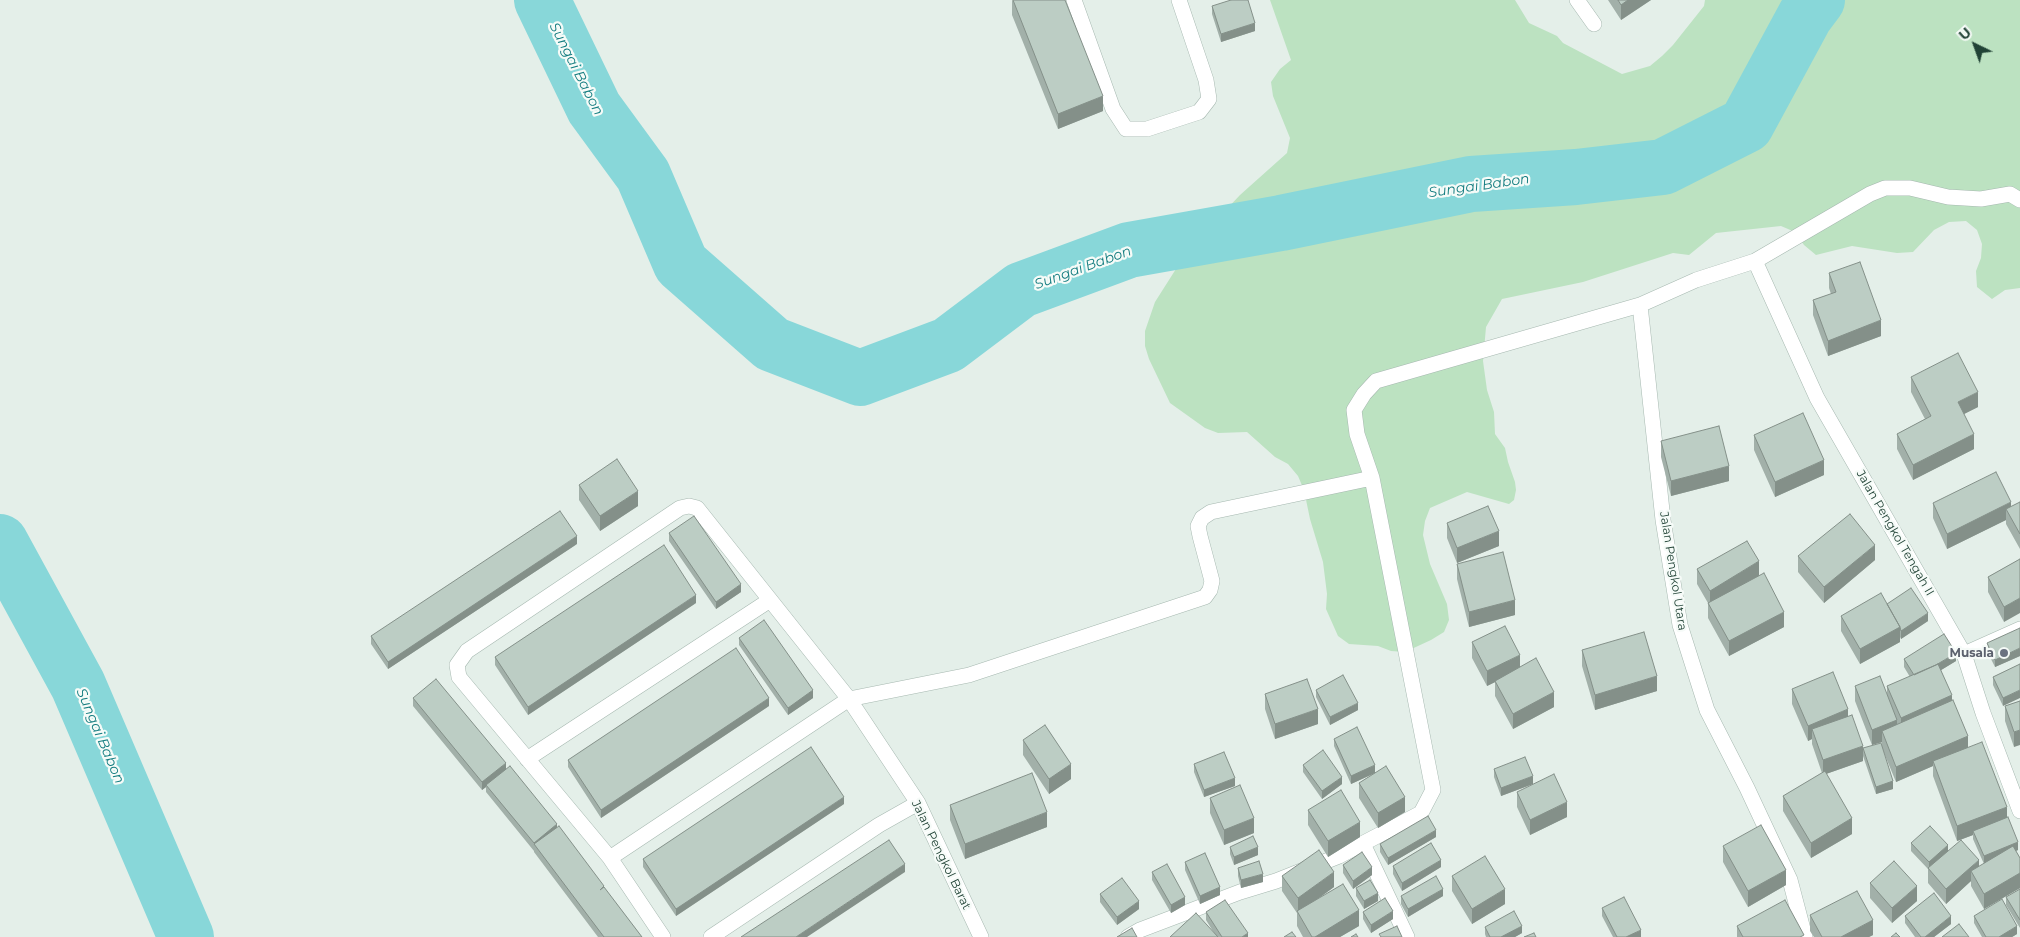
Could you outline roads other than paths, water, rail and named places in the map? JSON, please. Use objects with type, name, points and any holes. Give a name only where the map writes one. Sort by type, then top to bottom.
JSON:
[{"type":"street","points":[[1074,0],[1113,109],[1126,129],[1146,129],[1199,112],[1209,99],[1206,80],[1179,0]]},
{"type":"street","points":[[1577,0],[1594,24]]},
{"type":"street","points":[[1128,937],[1140,930],[1339,856],[1420,812],[1433,790],[1372,478],[1357,434],[1354,410],[1376,381],[1640,305],[1696,280],[1755,261],[1870,194],[1885,188],[1910,188],[1948,197],[1982,199],[2010,194],[2020,200]]},
{"type":"street","name":"Jalan Pengkol Tengah II","points":[[1755,261],[1817,398],[1964,654],[1982,714],[2020,811]]},
{"type":"street","name":"Jalan Pengkol Utara","points":[[1640,305],[1663,520],[1680,625],[1707,710],[1747,788],[1790,880],[1805,937]]},
{"type":"street","points":[[610,858],[849,699],[969,675],[1205,597],[1210,590],[1212,581],[1198,526],[1202,518],[1211,512],[1372,478]]},
{"type":"street","name":"Jalan Pengkol Barat","points":[[527,759],[459,677],[457,665],[467,651],[680,508],[688,506],[697,508],[849,699],[918,803],[981,937]]},
{"type":"street","points":[[663,937],[610,858],[527,759],[770,600]]},
{"type":"street","points":[[1964,654],[2020,629]]},
{"type":"street","points":[[711,937],[879,825],[918,803]]},
{"type":"street","points":[[1363,844],[1407,937]]},
{"type":"waterway","name":"Sungai Babon","points":[[542,0],[594,108],[643,175],[681,264],[772,344],[860,378],[948,345],[1021,290],[1129,250],[1281,223],[1471,184],[1576,177],[1663,167],[1746,125],[1805,16],[1817,0]]},
{"type":"waterway","name":"Sungai Babon","points":[[0,542],[78,685],[186,937]]},
{"type":"place","name":"Musala","points":[[2004,653]]}]
